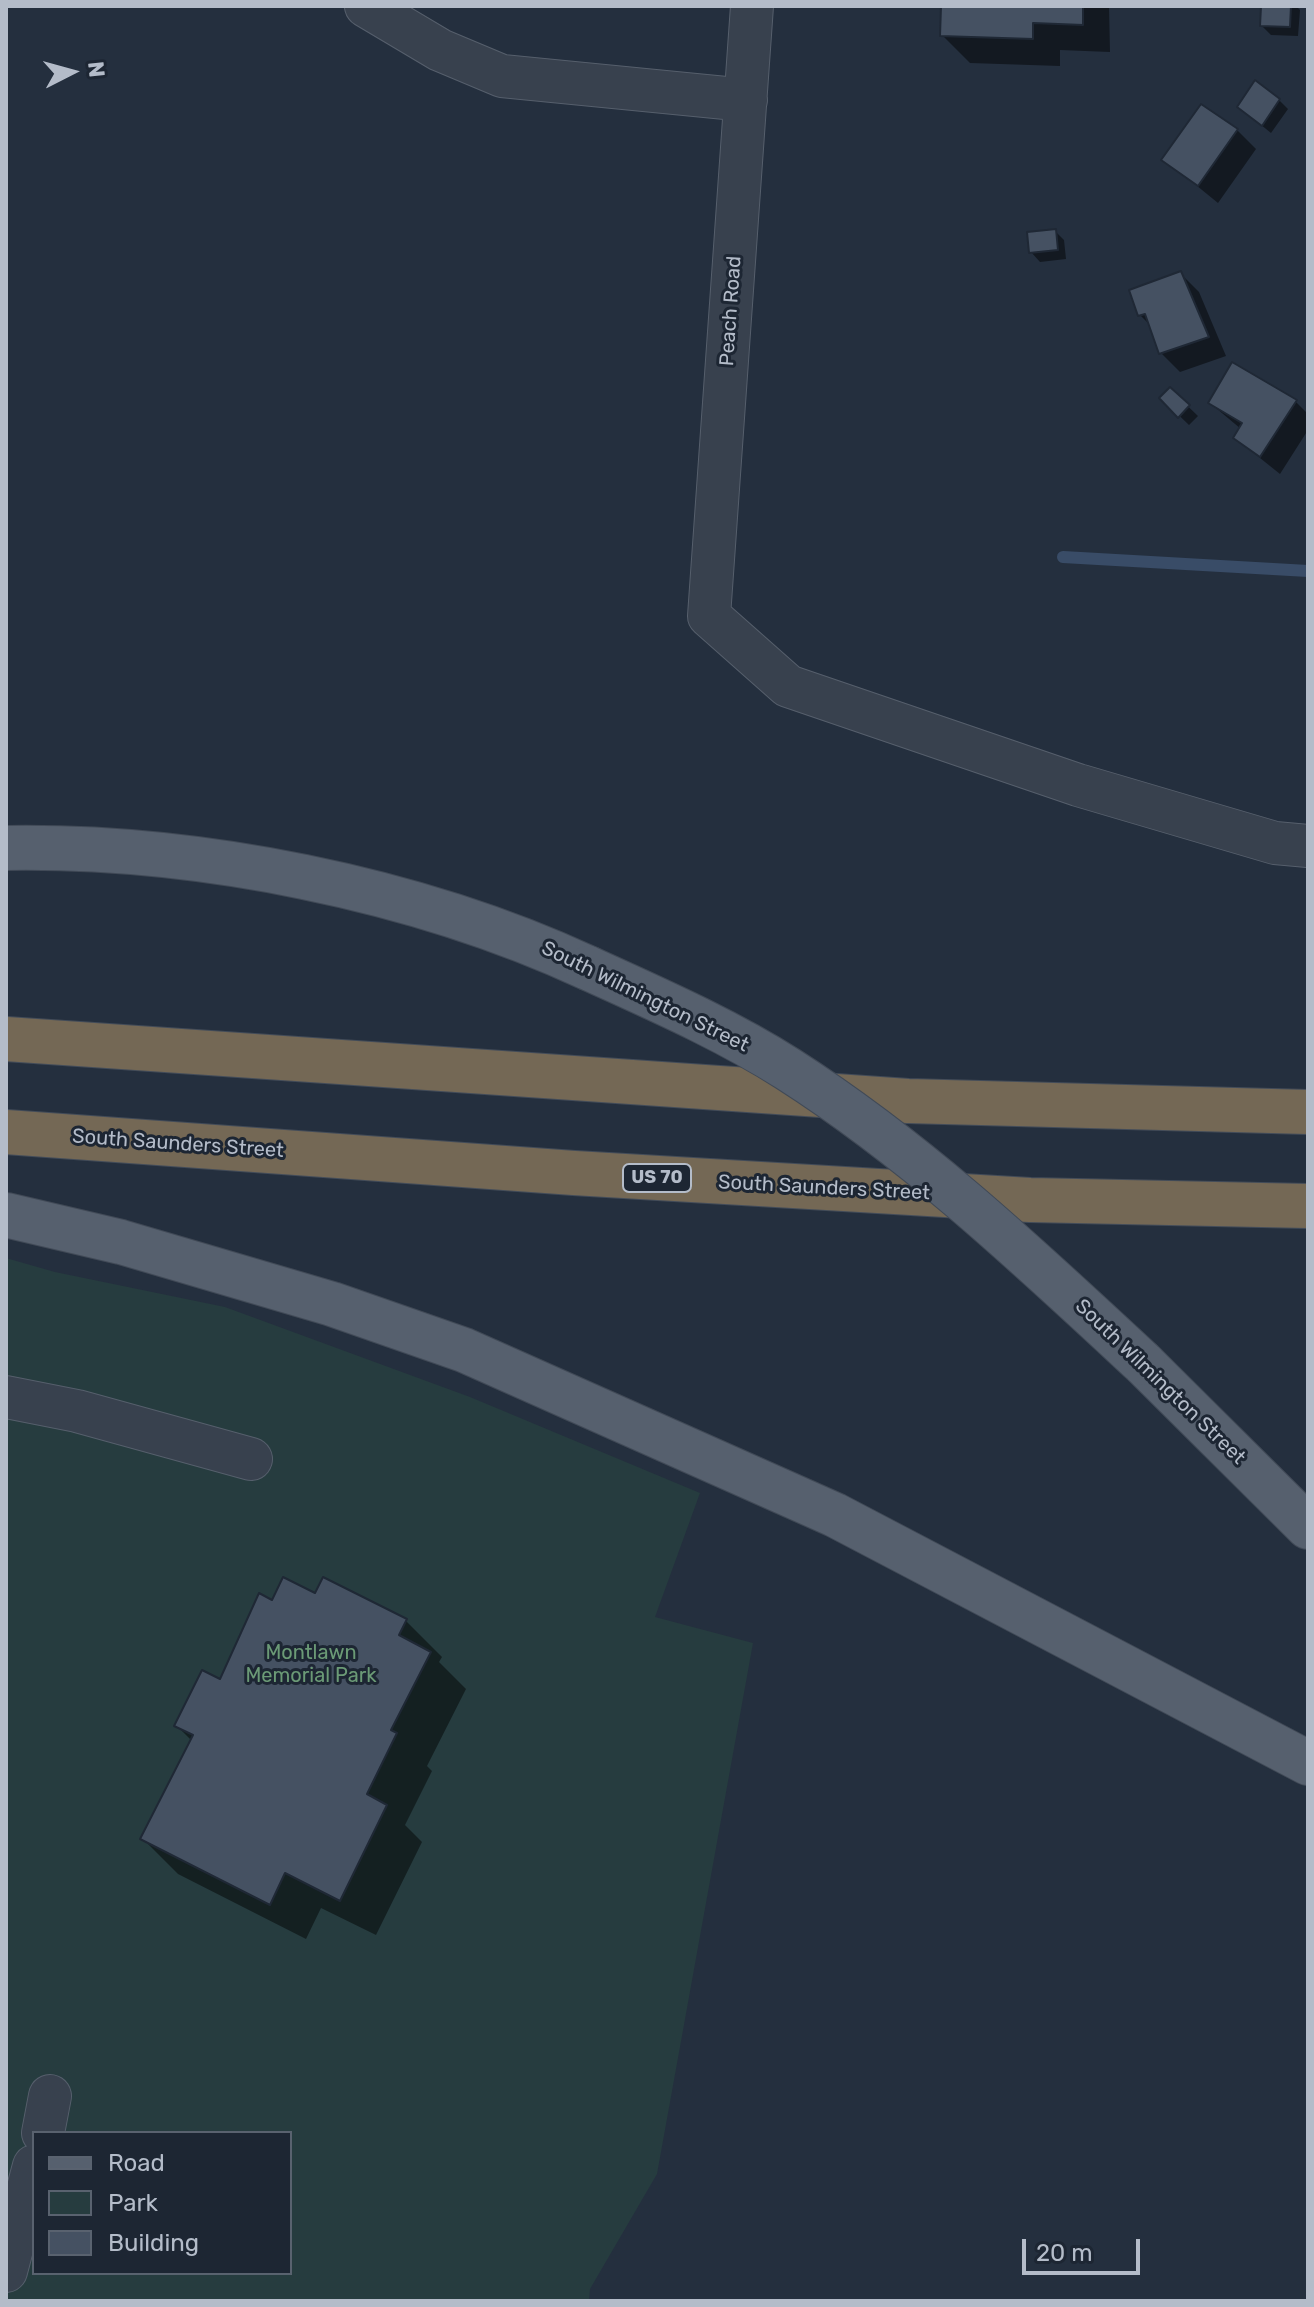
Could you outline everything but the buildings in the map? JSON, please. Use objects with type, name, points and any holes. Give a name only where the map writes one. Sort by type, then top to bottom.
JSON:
[{"type":"highway","points":[[6,1039],[908,1101],[1308,1112]]},
{"type":"highway","name":"South Saunders Street","points":[[6,1132],[574,1173],[1014,1199],[1308,1206]]},
{"type":"main road","name":"South Wilmington Street","points":[[6,848],[134,855],[254,867],[421,906],[527,940],[715,1026],[844,1107],[992,1225],[1143,1363],[1308,1527]]},
{"type":"main road","points":[[6,1215],[121,1242],[302,1295],[464,1350],[835,1515],[1308,1763]]},
{"type":"street","points":[[366,6],[440,50],[502,76],[746,100]]},
{"type":"street","name":"Peach Road","points":[[752,6],[709,616],[788,686],[1078,785],[1275,843],[1308,846]]},
{"type":"street","points":[[6,1397],[77,1411],[251,1459]]},
{"type":"street","points":[[6,2271],[32,2174]]},
{"type":"green space","name":"Montlawn Memorial Park","points":[[6,1258],[55,1272],[225,1307],[470,1397],[700,1493],[655,1617],[753,1643],[657,2174],[590,2289],[589,2301],[6,2301]]},
{"type":"waterway","points":[[1063,557],[1308,571]]}]
